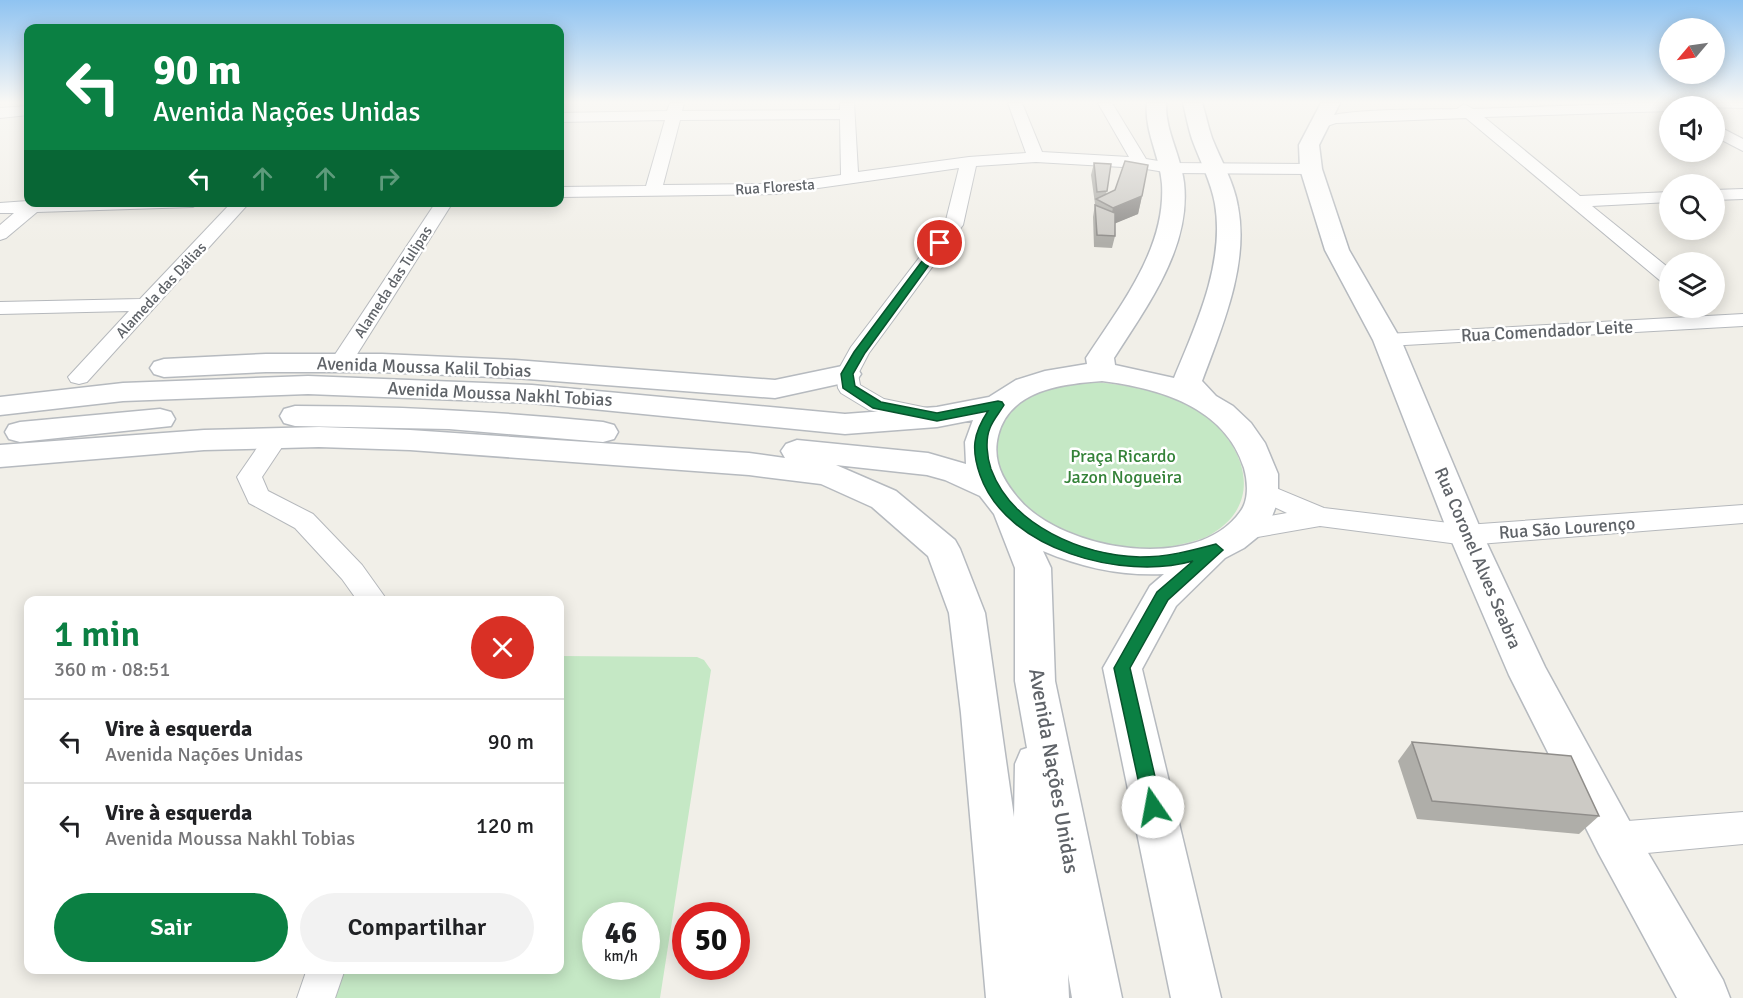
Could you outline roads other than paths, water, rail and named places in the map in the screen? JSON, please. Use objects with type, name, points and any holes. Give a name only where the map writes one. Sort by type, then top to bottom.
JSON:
[{"type":"main road","points":[[1102,372],[1100,358],[1135,303],[1164,245],[1171,222],[1174,196],[1171,168],[1165,150]]},
{"type":"main road","name":"Avenida Nações Unidas","points":[[1207,150],[1217,169],[1228,217],[1223,279],[1187,382],[1205,401],[1238,427],[1259,458],[1264,492]]},
{"type":"main road","name":"Rua Coronel Alves Seabra","points":[[1309,150],[1311,169],[1337,250],[1387,340],[1466,535],[1529,675],[1614,839],[1705,998]]},
{"type":"main road","name":"Avenida Moussa Kalil Tobias","points":[[0,386],[146,369],[266,363],[341,362],[514,369],[775,389],[847,374]]},
{"type":"main road","points":[[382,363],[430,372],[485,391],[478,404],[471,408],[432,417]]},
{"type":"main road","name":"Avenida Nações Unidas","points":[[1096,998],[1035,681],[1033,568],[980,457],[983,429],[998,405],[1018,390],[1042,379],[1071,373],[1102,372],[1155,380],[1205,401]]},
{"type":"main road","name":"Avenida Moussa Nakhl Tobias","points":[[0,406],[123,392],[308,385],[532,394],[845,424],[937,417],[998,405]]},
{"type":"main road","points":[[693,408],[775,389]]},
{"type":"main road","points":[[532,394],[514,404],[510,414],[516,424],[600,442],[656,458]]},
{"type":"main road","name":"Avenida Moussa Nakhl Tobias","points":[[0,434],[168,419],[351,415],[432,417],[928,464],[956,472],[1000,499]]},
{"type":"main road","points":[[0,445],[96,424]]},
{"type":"main road","points":[[0,456],[139,444],[276,438],[410,440],[749,464],[827,474],[884,499],[943,549],[968,613],[981,713],[1011,998]]},
{"type":"main road","points":[[749,464],[844,456]]},
{"type":"main road","points":[[1196,998],[1122,668],[1163,596],[1231,539],[1259,511],[1264,492]]},
{"type":"main road","points":[[1000,499],[1034,530],[1065,546],[1101,557],[1138,562],[1174,561],[1231,539]]},
{"type":"main road","points":[[1035,681],[1036,839],[1044,998]]},
{"type":"main road","points":[[1183,945],[1202,998]]},
{"type":"street","points":[[653,190],[664,150]]},
{"type":"street","points":[[849,150],[850,180]]},
{"type":"street","points":[[1033,150],[1036,157]]},
{"type":"street","points":[[1132,150],[1140,163]]},
{"type":"street","points":[[1514,150],[1659,270]]},
{"type":"street","name":"Rua Floresta","points":[[564,192],[776,189],[969,162],[1036,157],[1140,163],[1171,168],[1311,169]]},
{"type":"street","points":[[937,417],[877,405],[849,388],[847,374],[859,352],[954,225],[969,162]]},
{"type":"street","points":[[1725,195],[1743,194]]},
{"type":"street","points":[[1576,201],[1659,197]]},
{"type":"street","points":[[0,208],[24,206]]},
{"type":"street","points":[[0,234],[33,207]]},
{"type":"street","name":"Alameda das Dálias","points":[[79,377],[237,207]]},
{"type":"street","name":"Alameda das Tulipas","points":[[341,362],[442,207]]},
{"type":"street","points":[[0,308],[146,305]]},
{"type":"street","points":[[1717,318],[1743,339]]},
{"type":"street","name":"Rua Comendador Leite","points":[[1387,340],[1743,320]]},
{"type":"street","points":[[276,438],[249,477],[258,497],[304,521],[352,572],[369,596]]},
{"type":"street","points":[[1264,492],[1320,517]]},
{"type":"street","name":"Rua São Lourenço","points":[[1320,517],[1466,535],[1743,514]]},
{"type":"street","points":[[1231,539],[1320,517]]},
{"type":"street","points":[[1614,839],[1743,828]]},
{"type":"street","points":[[316,998],[324,974]]},
{"type":"park label","name":"Praça Ricardo Jazon Nogueira","points":[[1123,466]]}]
